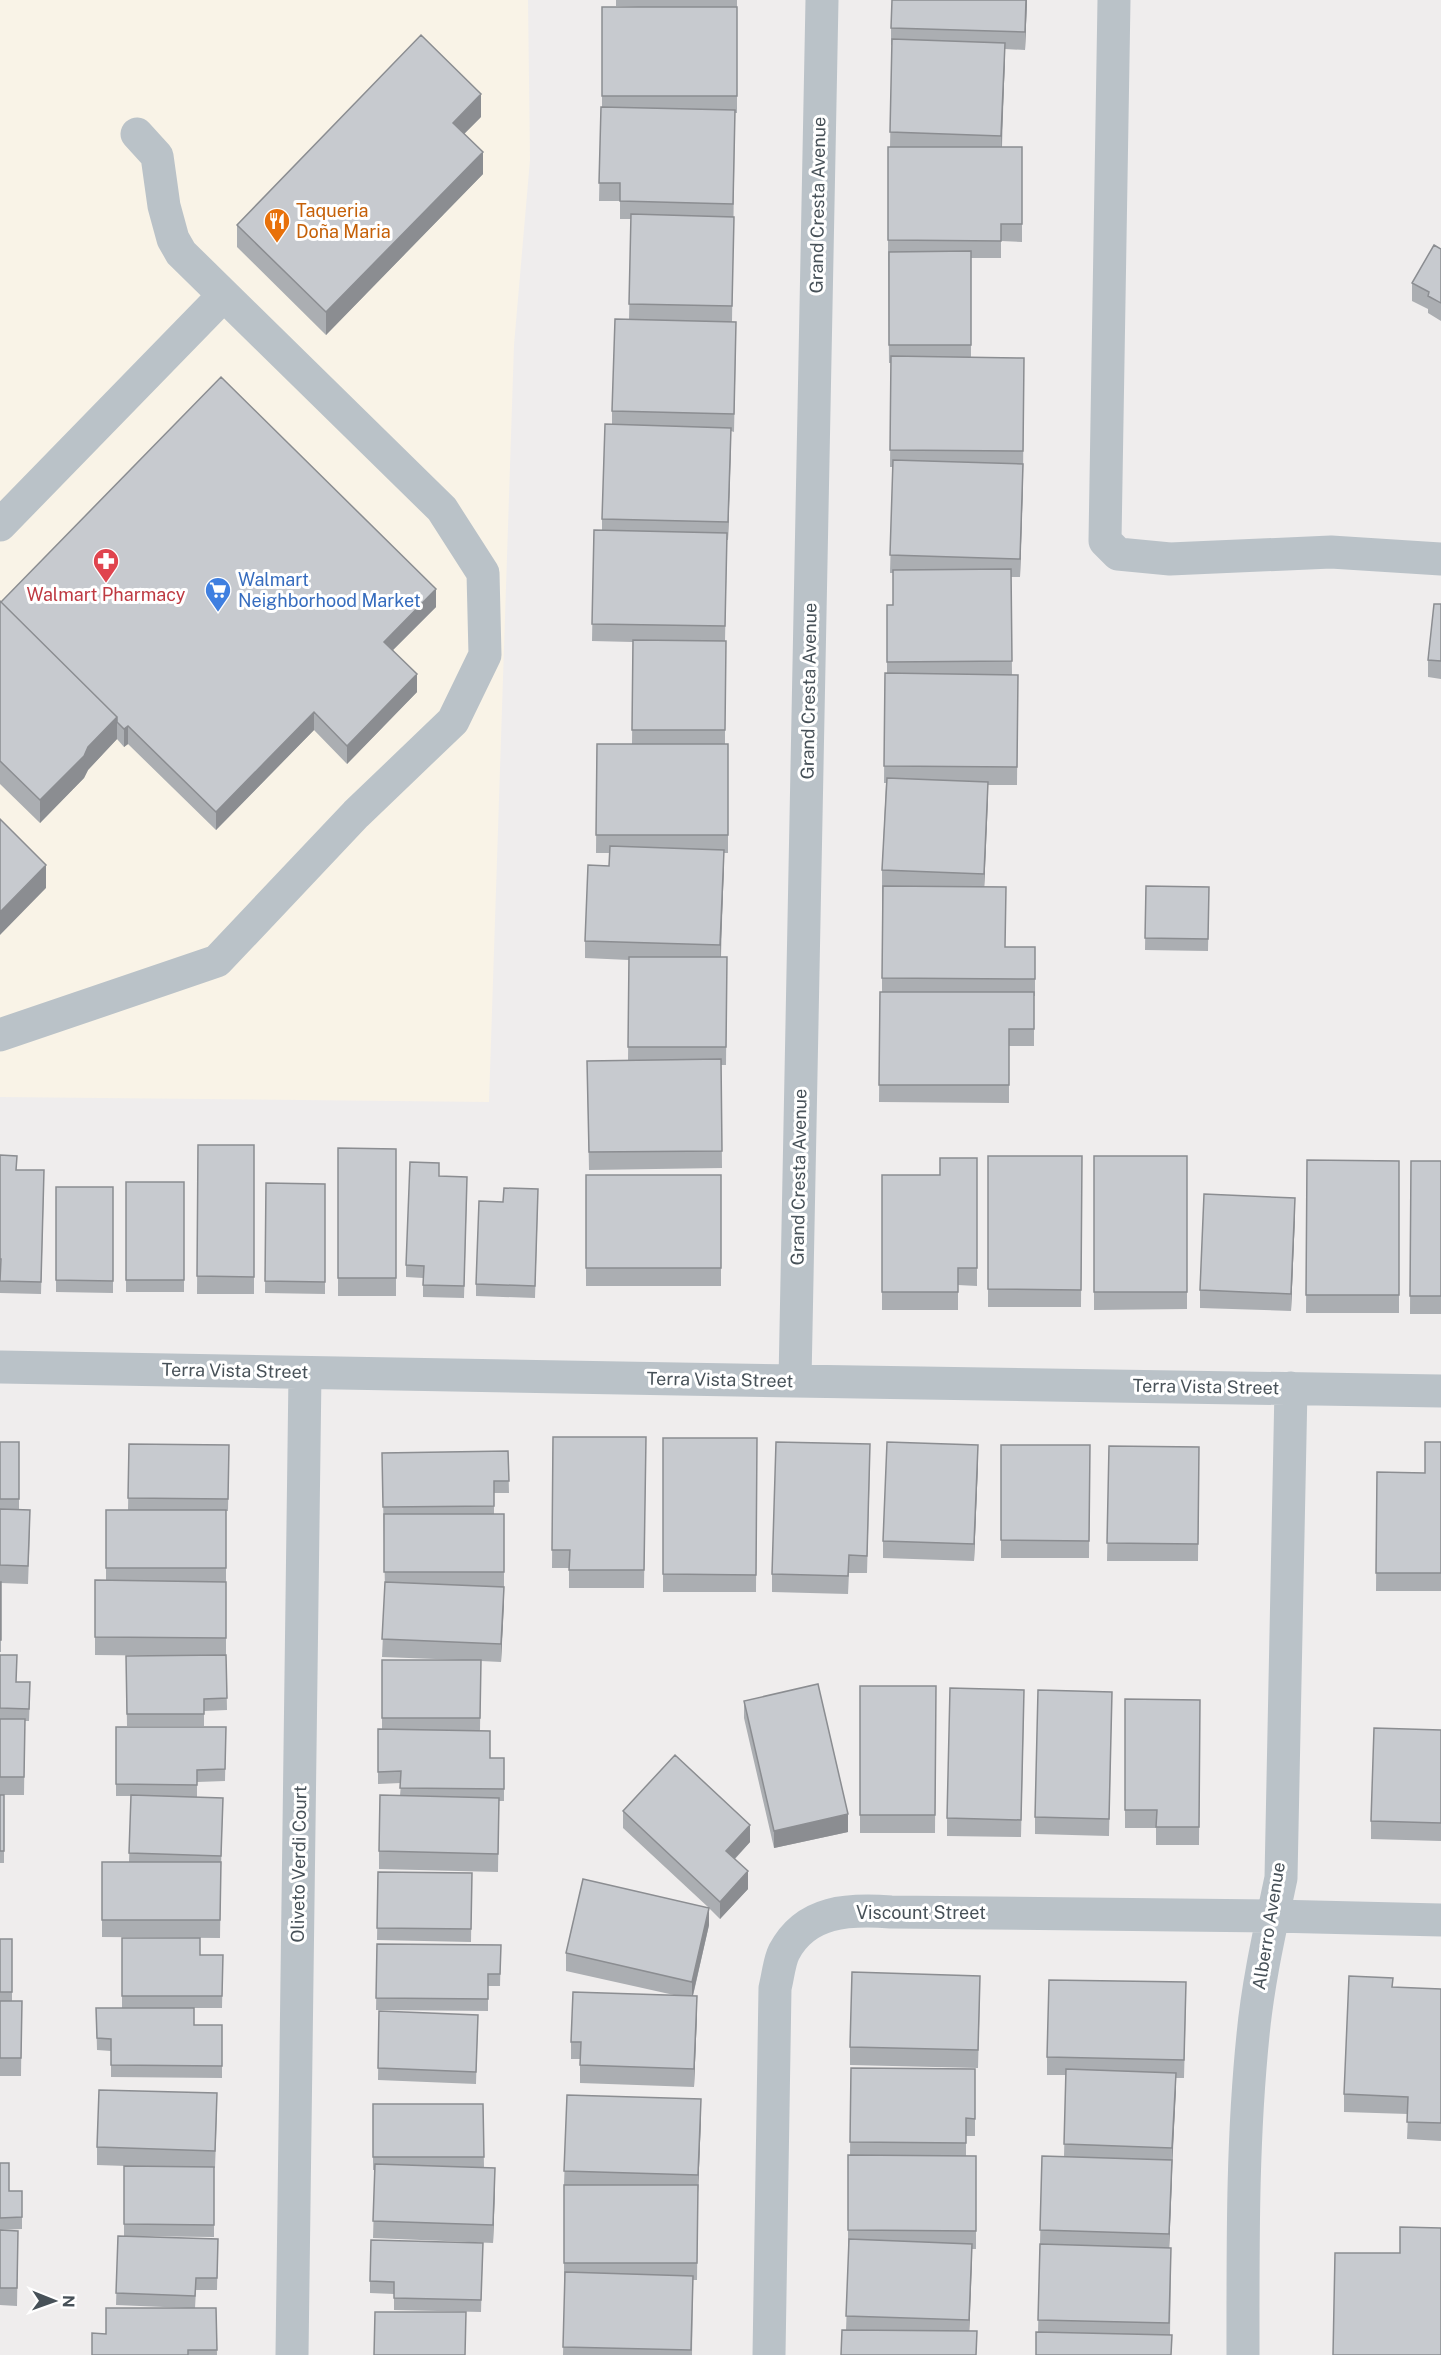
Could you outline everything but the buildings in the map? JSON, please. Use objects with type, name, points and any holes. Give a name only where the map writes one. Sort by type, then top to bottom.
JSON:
[{"type":"street","name":"Grand Cresta Avenue","points":[[795,1382],[822,0]]},
{"type":"street","points":[[1114,0],[1105,542],[1118,554],[1170,559],[1331,552],[1441,559]]},
{"type":"street","points":[[0,1035],[217,962],[356,814],[453,721],[485,655],[483,573],[442,509],[193,267],[173,239],[164,206],[157,156],[137,134]]},
{"type":"street","points":[[0,525],[223,296]]},
{"type":"street","name":"Terra Vista Street","points":[[0,1367],[795,1382],[1441,1390]]},
{"type":"street","name":"Oliveto Verdi Court","points":[[292,2355],[305,1373]]},
{"type":"street","name":"Alberro Avenue","points":[[1243,2355],[1244,2155],[1253,2035],[1262,1971],[1281,1878],[1291,1388]]},
{"type":"street","name":"Viscount Street","points":[[769,2355],[775,1988],[784,1953],[803,1926],[825,1916],[858,1910],[1441,1920]]},
{"type":"shaded area","points":[[0,0],[528,0],[530,160],[514,345],[489,1102],[0,1097]]},
{"type":"place","name":"Taqueria Doña Maria","points":[[277,244]]},
{"type":"place","name":"Walmart Pharmacy","points":[[106,584]]},
{"type":"place","name":"Walmart Neighborhood Market","points":[[218,613]]}]
